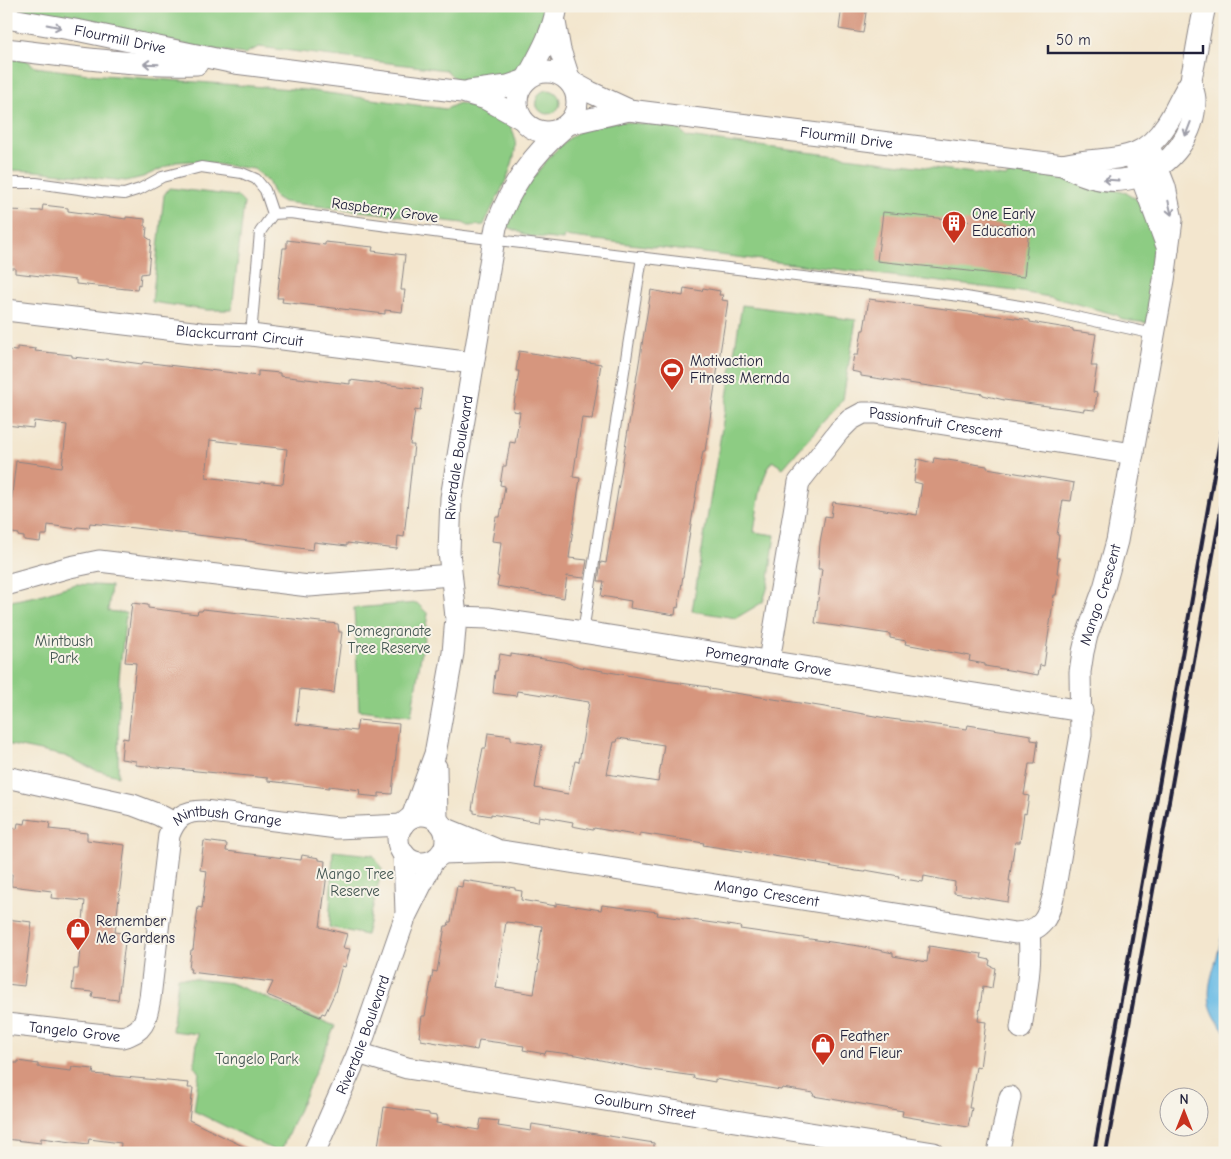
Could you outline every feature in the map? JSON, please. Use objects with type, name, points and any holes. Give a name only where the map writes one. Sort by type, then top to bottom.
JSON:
[{"type":"street","points":[[1141,150],[1167,125],[1191,81],[1205,6]]},
{"type":"street","points":[[556,14],[560,50],[570,81],[577,95],[578,103],[573,118],[567,125],[559,130],[543,132],[535,130],[522,119],[518,111],[518,95],[556,14]]},
{"type":"street","name":"Flourmill Drive","points":[[6,18],[90,33],[235,64],[462,92],[486,99],[522,119]]},
{"type":"street","name":"Flourmill Drive","points":[[6,49],[123,62],[235,64]]},
{"type":"street","points":[[526,80],[533,75],[548,71],[564,76],[570,81]]},
{"type":"street","name":"Flourmill Drive","points":[[462,92],[508,86],[526,80]]},
{"type":"street","name":"Flourmill Drive","points":[[570,81],[629,110],[1064,165],[1084,160],[1115,159],[1141,150]]},
{"type":"street","points":[[1149,172],[1167,161],[1176,152],[1189,130],[1195,98],[1191,81]]},
{"type":"street","name":"Flourmill Drive","points":[[567,125],[629,110]]},
{"type":"street","name":"Riverdale Boulevard","points":[[522,119],[526,145],[524,169]]},
{"type":"street","name":"Riverdale Boulevard","points":[[407,821],[435,754],[452,653],[456,617],[449,539],[452,498],[493,240],[500,215],[524,169],[540,149],[567,125]]},
{"type":"street","name":"Mango Crescent","points":[[437,857],[502,851],[1015,933],[1029,932],[1038,928],[1044,922],[1050,910],[1054,893],[1081,735],[1080,672],[1083,652],[1111,564],[1133,454],[1171,237],[1172,220],[1164,188],[1149,172],[1141,150]]},
{"type":"street","name":"Flourmill Drive","points":[[1064,165],[1091,178],[1121,180],[1149,172]]},
{"type":"street","name":"Blackcurrant Circuit","points":[[6,310],[201,334],[251,335],[473,363]]},
{"type":"street","name":"Passionfruit Crescent","points":[[769,661],[799,482],[839,430],[857,415],[875,413],[1133,454]]},
{"type":"street","points":[[6,585],[99,561],[309,586],[451,575]]},
{"type":"street","name":"Pomegranate Grove","points":[[456,617],[488,618],[583,632],[1082,711]]},
{"type":"street","name":"Riverdale Boulevard","points":[[435,754],[441,824]]},
{"type":"street","name":"Mintbush Grange","points":[[6,777],[133,805],[174,823],[192,811],[204,811],[337,828],[402,852]]},
{"type":"street","points":[[425,815],[441,824],[446,841],[437,857],[417,863],[402,852],[398,841],[399,833],[407,821],[425,815]]},
{"type":"street","name":"Mintbush Grange","points":[[337,828],[407,821]]},
{"type":"street","name":"Tangelo Grove","points":[[6,1024],[122,1037],[132,1035],[140,1028],[146,1018],[150,998],[169,835],[174,823]]},
{"type":"street","name":"Mango Crescent","points":[[441,824],[502,851]]},
{"type":"street","name":"Riverdale Boulevard","points":[[402,852],[406,915]]},
{"type":"street","name":"Riverdale Boulevard","points":[[314,1153],[358,1053],[406,915],[437,857]]},
{"type":"street","points":[[1021,1028],[1030,968],[1029,932]]},
{"type":"street","name":"Goulburn Street","points":[[358,1053],[407,1068],[934,1153]]},
{"type":"street","points":[[998,1153],[1010,1097]]},
{"type":"lane","points":[[6,183],[36,183],[124,194],[140,189],[162,177],[200,167],[242,173],[256,179],[265,190],[273,214],[260,232],[251,335]]},
{"type":"lane","name":"Raspberry Grove","points":[[273,214],[290,213],[493,240],[1006,302],[1154,334]]},
{"type":"lane","points":[[583,632],[642,257]]},
{"type":"green space","points":[[6,6],[547,6],[539,36],[526,62],[504,78],[474,82],[457,81],[446,70],[259,47],[244,54],[193,46]]},
{"type":"green space","points":[[6,59],[27,60],[35,67],[88,74],[305,90],[446,109],[459,103],[489,112],[505,121],[513,131],[515,143],[514,157],[503,187],[484,225],[469,226],[463,223],[283,202],[275,197],[268,181],[254,169],[191,161],[176,162],[143,177],[126,181],[35,171],[6,170]]},
{"type":"green space","points":[[548,90],[556,94],[560,102],[556,110],[548,114],[540,110],[536,102],[540,94]]},
{"type":"green space","points":[[619,121],[679,128],[687,137],[1005,177],[1018,170],[1127,193],[1143,206],[1154,237],[1157,259],[1148,323],[1123,320],[1117,315],[1055,298],[1015,291],[564,236],[563,240],[528,236],[506,226],[519,200],[537,172],[559,147],[570,137],[582,130]]},
{"type":"green space","points":[[169,188],[237,196],[244,203],[232,310],[207,310],[152,302],[164,195]]},
{"type":"green space","points":[[742,305],[856,320],[843,399],[783,468],[772,461],[764,477],[754,532],[775,535],[768,586],[763,602],[736,618],[692,611]]},
{"type":"green space","name":"Mintbush Park","points":[[76,584],[111,586],[108,611],[126,613],[119,678],[118,776],[96,770],[65,756],[6,744],[6,602],[36,596]]},
{"type":"green space","name":"Pomegranate Tree Reserve","points":[[417,603],[428,614],[411,716],[359,710],[354,608]]},
{"type":"green space","name":"Mango Tree Reserve","points":[[333,851],[373,855],[382,869],[366,935],[329,927]]},
{"type":"green space","name":"Tangelo Park","points":[[178,977],[230,983],[335,1026],[280,1153],[194,1111],[199,1073],[194,1066],[198,1034],[172,1031]]},
{"type":"water","points":[[1225,914],[1225,1031],[1217,1021],[1209,994]]},
{"type":"building","points":[[842,6],[867,6],[863,33],[839,29]]},
{"type":"building","points":[[43,205],[68,208],[68,211],[126,219],[126,217],[145,219],[145,226],[147,227],[146,237],[151,240],[148,273],[141,274],[140,285],[138,284],[137,290],[76,284],[76,280],[15,273],[15,268],[6,268],[6,210],[42,211]]},
{"type":"building","name":"One Early Education","points":[[883,212],[1029,228],[1024,277],[877,261]]},
{"type":"building","points":[[287,240],[325,245],[325,242],[373,247],[372,251],[405,255],[401,290],[405,290],[402,312],[385,310],[385,314],[282,302],[283,298],[277,298],[283,248],[287,248]]},
{"type":"building","points":[[684,288],[702,291],[703,288],[720,291],[719,295],[723,295],[722,300],[728,301],[705,451],[703,451],[678,608],[676,607],[675,615],[630,608],[631,601],[601,596],[604,581],[598,581],[601,562],[606,563],[651,290],[683,296]]},
{"type":"building","points":[[869,299],[1030,320],[1030,322],[1096,334],[1091,366],[1097,366],[1093,392],[1097,393],[1095,410],[1084,409],[1084,411],[1004,400],[983,394],[861,376],[861,373],[851,371],[854,355],[858,355]]},
{"type":"building","points":[[17,347],[72,355],[72,357],[142,364],[143,362],[258,376],[258,371],[280,373],[280,376],[350,384],[350,380],[423,389],[420,411],[415,410],[410,445],[414,445],[404,537],[398,536],[397,549],[347,543],[347,546],[314,542],[313,550],[90,523],[89,528],[77,527],[77,529],[48,525],[47,535],[41,535],[40,542],[24,540],[24,537],[18,536],[19,534],[6,532],[6,511],[10,511],[16,461],[62,467],[67,425],[34,421],[33,428],[6,425],[6,350],[17,351]],"holes":[[[210,440],[287,449],[283,484],[261,482],[261,484],[206,477]]]},
{"type":"building","points":[[519,351],[601,364],[592,419],[582,418],[573,477],[580,478],[569,558],[587,560],[584,578],[567,576],[564,598],[497,586],[501,542],[492,541],[496,517],[500,517],[505,486],[500,485],[503,466],[506,466],[510,442],[515,443],[520,412],[513,411],[519,371],[516,371]]},
{"type":"building","points":[[934,458],[1074,483],[1071,501],[1063,500],[1057,535],[1059,535],[1056,558],[1059,558],[1057,573],[1059,573],[1056,595],[1054,595],[1044,666],[1040,665],[1038,675],[985,666],[985,664],[969,661],[970,656],[905,644],[906,641],[890,638],[890,634],[815,623],[822,569],[818,569],[820,542],[825,516],[831,517],[833,502],[917,515],[922,484],[914,482],[917,459],[933,463]]},
{"type":"building","points":[[132,603],[148,605],[148,608],[197,614],[198,611],[203,609],[338,624],[339,632],[342,632],[334,693],[300,689],[296,724],[356,731],[358,720],[399,724],[392,794],[379,793],[379,797],[359,795],[360,790],[268,781],[268,778],[136,765],[136,761],[121,759],[123,738],[128,739],[136,663],[125,662]]},
{"type":"building","points":[[500,654],[511,656],[511,654],[891,719],[967,729],[968,725],[1031,735],[1031,740],[1038,741],[1035,764],[1029,764],[1024,795],[1029,796],[1026,814],[1024,813],[1020,842],[1015,842],[1008,902],[954,893],[955,882],[924,876],[923,882],[865,870],[865,872],[856,871],[818,863],[703,845],[704,843],[640,833],[640,836],[594,828],[593,830],[572,826],[573,822],[539,816],[538,822],[474,813],[474,810],[472,810],[475,789],[488,733],[511,736],[511,740],[542,745],[535,788],[568,794],[575,761],[579,762],[589,702],[517,691],[516,696],[493,693],[495,671],[497,671]],"holes":[[[618,738],[664,745],[658,782],[607,774],[614,742],[617,742]]]},
{"type":"building","points":[[26,819],[50,822],[49,829],[87,833],[87,840],[125,845],[115,932],[126,934],[118,1000],[92,997],[93,992],[72,990],[74,969],[78,969],[85,901],[51,898],[52,891],[11,886],[12,874],[6,874],[6,827],[17,829],[18,823],[25,824]]},
{"type":"building","points":[[204,841],[227,844],[226,851],[301,860],[302,855],[325,861],[324,873],[327,874],[320,927],[347,934],[343,948],[350,949],[345,967],[342,966],[335,992],[325,1014],[322,1013],[320,1017],[267,995],[273,982],[190,972],[191,950],[193,950],[198,907],[202,908],[207,871],[200,870]]},
{"type":"building","points":[[463,880],[515,888],[515,890],[522,891],[521,900],[556,906],[556,903],[601,910],[602,905],[658,912],[657,915],[859,946],[893,953],[893,956],[927,962],[929,946],[982,954],[981,958],[990,960],[989,965],[995,968],[992,988],[983,986],[978,1021],[986,1022],[980,1068],[976,1067],[969,1108],[972,1108],[968,1127],[902,1116],[903,1111],[813,1096],[814,1093],[782,1088],[781,1090],[715,1079],[715,1082],[693,1078],[694,1076],[643,1069],[577,1055],[546,1051],[545,1054],[523,1050],[524,1046],[479,1040],[477,1050],[421,1040],[421,1037],[419,1037],[422,1016],[425,1016],[433,971],[437,972],[445,926],[448,926],[449,922],[451,922],[457,886],[462,887]],"holes":[[[506,922],[542,926],[534,994],[496,988]]]},
{"type":"building","points":[[6,919],[32,922],[24,986],[6,984]]},
{"type":"building","points":[[18,1061],[38,1064],[38,1067],[71,1071],[72,1067],[94,1069],[93,1074],[189,1083],[188,1088],[193,1088],[189,1120],[257,1153],[120,1153],[121,1143],[89,1139],[88,1144],[41,1138],[41,1143],[6,1139],[6,1094],[10,1063],[18,1063]]},
{"type":"building","points":[[384,1107],[429,1113],[429,1115],[437,1116],[436,1123],[479,1130],[481,1119],[499,1121],[498,1126],[531,1131],[532,1124],[654,1143],[654,1153],[377,1153]]},
{"type":"railway","points":[[1094,1153],[1225,412]]},
{"type":"railway","points":[[1106,1153],[1225,488]]},
{"type":"place","name":"One Early Education","points":[[954,244]]},
{"type":"place","name":"Motivaction Fitness Mernda","points":[[672,391]]},
{"type":"place","name":"Remember Me Gardens","points":[[78,951]]},
{"type":"place","name":"Feather and Fleur","points":[[823,1066]]}]
